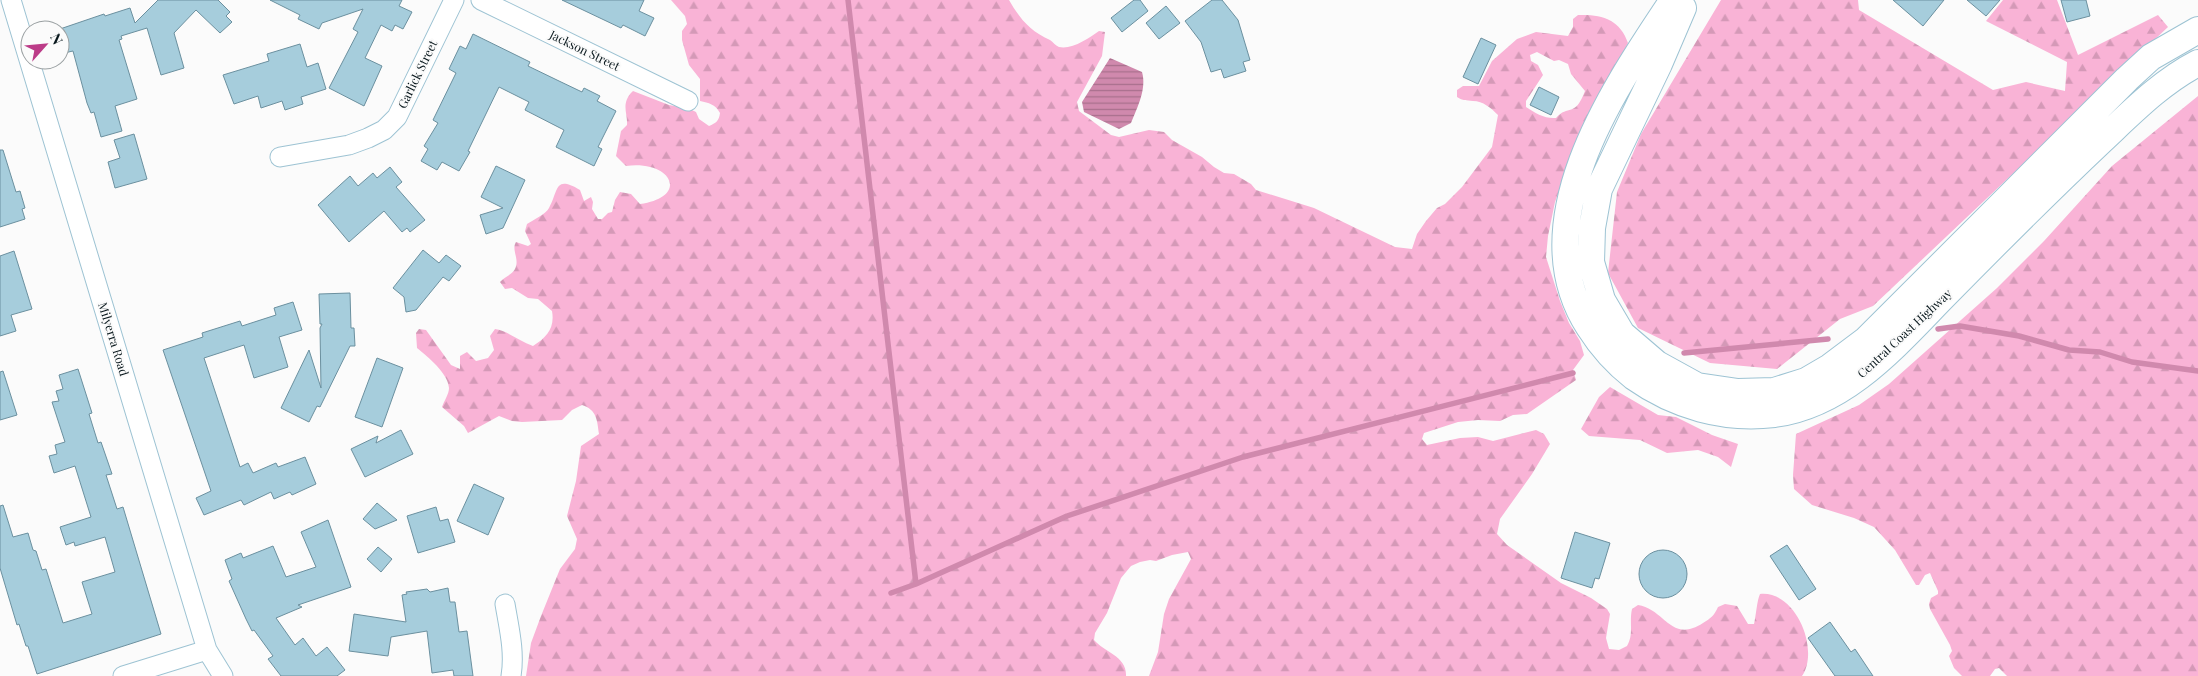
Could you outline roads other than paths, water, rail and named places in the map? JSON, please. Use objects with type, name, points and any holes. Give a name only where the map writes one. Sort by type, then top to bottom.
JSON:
[{"type":"highway","name":"Central Coast Highway","points":[[1673,0],[1634,59],[1583,158],[1566,222],[1565,241],[1568,273],[1575,300],[1585,321],[1598,341],[1622,367],[1664,396],[1689,407],[1722,413],[1780,412],[1815,402],[1849,385],[1908,332],[2023,216],[2140,104],[2174,77],[2198,63]]},
{"type":"highway","name":"Central Coast Highway","points":[[1686,0],[1599,189],[1592,228],[1592,262],[1602,300],[1622,334],[1656,364],[1697,386],[1738,392],[1774,391],[1806,381],[1866,340],[2127,79],[2151,58],[2196,35]]},
{"type":"street","name":"Garlick Street","points":[[280,157],[349,145],[384,130],[397,116],[454,0]]},
{"type":"street","name":"Jackson Street","points":[[481,0],[688,101]]},
{"type":"street","name":"Milyerra Road","points":[[17,2],[207,650],[223,676]]},
{"type":"street","points":[[505,604],[512,658],[511,676]]},
{"type":"street","points":[[123,676],[207,650]]},
{"type":"waterway","points":[[848,0],[916,584],[1067,516],[1243,457],[1573,373]]},
{"type":"waterway","points":[[1938,329],[1960,326],[2019,336],[2069,350],[2100,352],[2132,362],[2198,371]]},
{"type":"waterway","points":[[1684,353],[1828,339]]},
{"type":"waterway","points":[[891,593],[916,584]]}]
